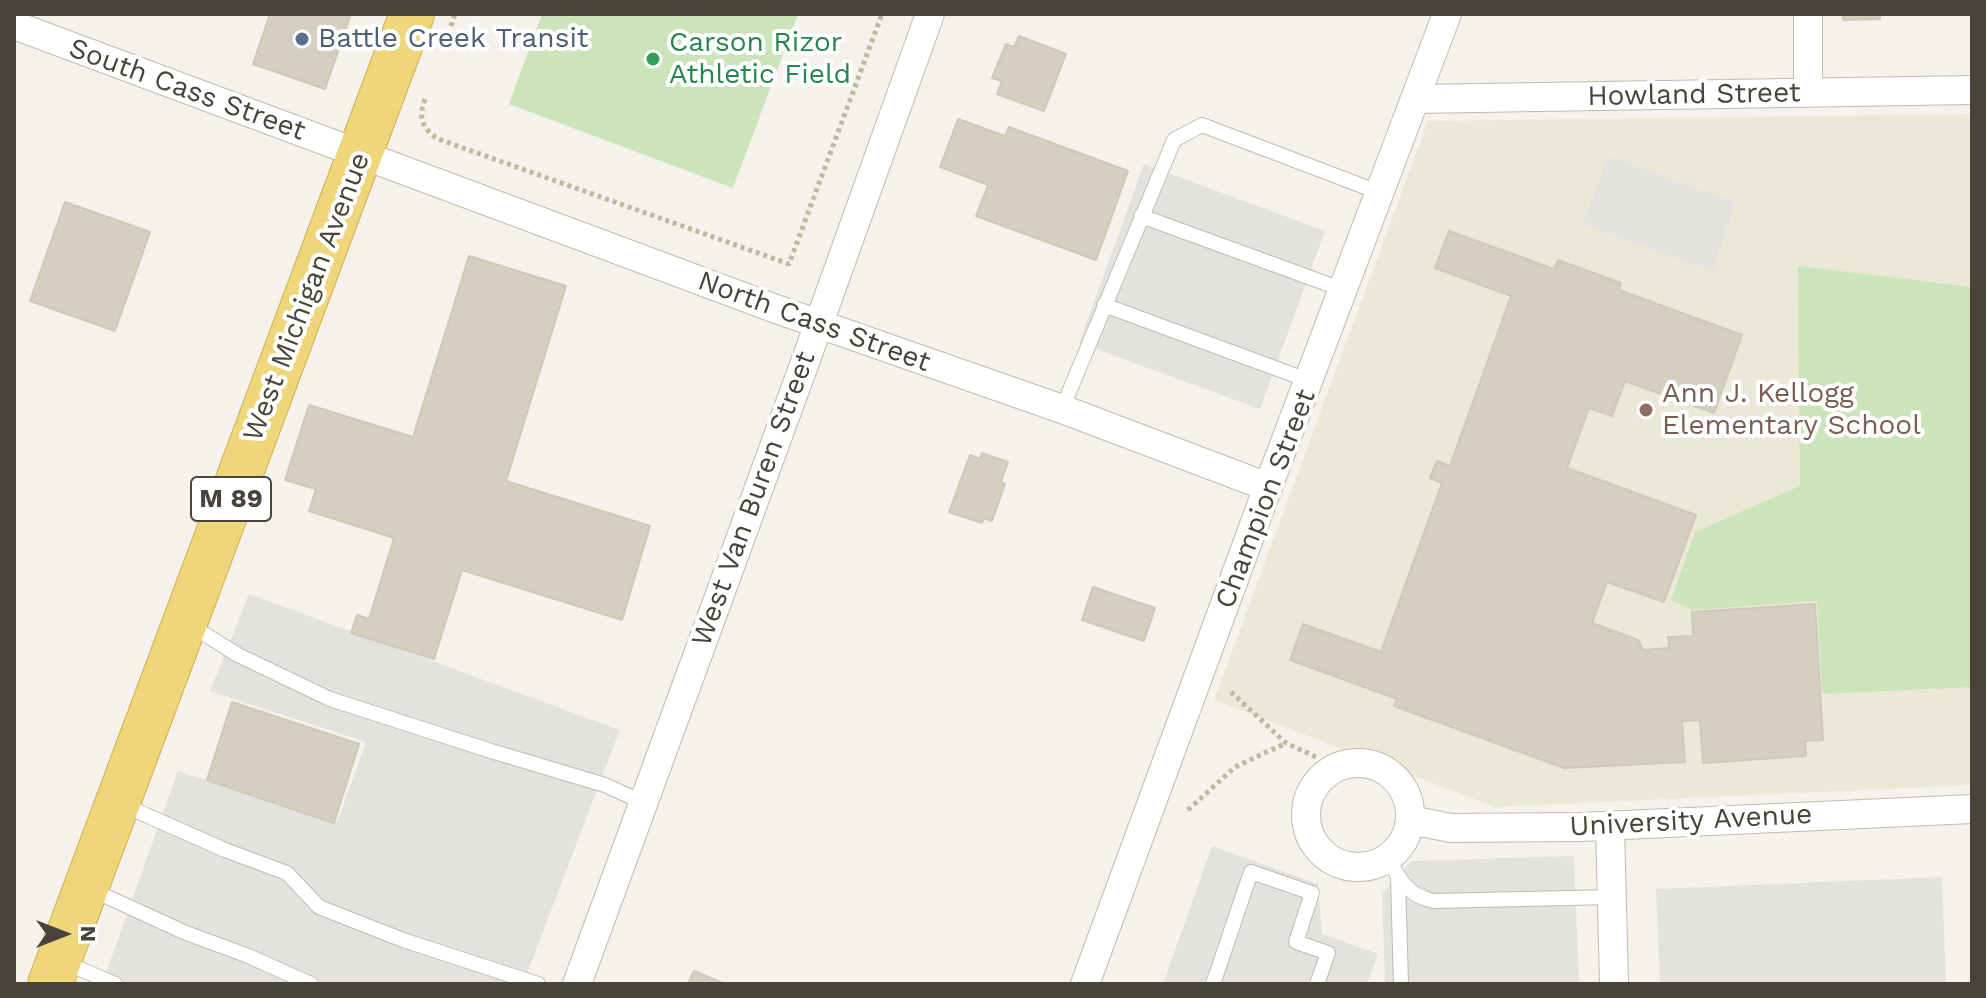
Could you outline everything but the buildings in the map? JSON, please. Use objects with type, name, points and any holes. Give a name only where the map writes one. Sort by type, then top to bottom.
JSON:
[{"type":"highway","name":"West Michigan Avenue","points":[[54,972],[361,154],[431,20]]},
{"type":"street","name":"West Van Buren Street","points":[[577,984],[930,14]]},
{"type":"street","name":"Champion Street","points":[[1085,984],[1447,14]]},
{"type":"street","points":[[1808,14],[1808,93]]},
{"type":"street","name":"South Cass Street","points":[[14,25],[361,154]]},
{"type":"street","name":"Howland Street","points":[[1416,99],[1972,90]]},
{"type":"street","name":"North Cass Street","points":[[361,154],[818,325],[1062,409],[1268,487]]},
{"type":"street","points":[[1354,762],[1371,763],[1387,770],[1400,782],[1408,797],[1410,820],[1409,831],[1393,868],[1373,865],[1356,868],[1340,864],[1325,855],[1313,842],[1307,825],[1306,808],[1322,776],[1337,766],[1354,762]]},
{"type":"street","name":"University Avenue","points":[[1410,820],[1451,828],[1610,827],[1972,809]]},
{"type":"street","points":[[1610,827],[1614,984]]},
{"type":"lane","points":[[1062,409],[1174,140],[1202,125],[1381,193]]},
{"type":"lane","points":[[1141,216],[1344,290]]},
{"type":"lane","points":[[1104,305],[1310,381]]},
{"type":"lane","points":[[185,622],[238,655],[330,699],[605,785],[642,802]]},
{"type":"lane","points":[[118,803],[225,850],[287,873],[319,907],[403,940],[538,984]]},
{"type":"lane","points":[[1393,868],[1407,889],[1421,899],[1433,901],[1612,897]]},
{"type":"lane","points":[[1393,868],[1401,984]]},
{"type":"lane","points":[[1213,984],[1251,872],[1312,893],[1296,942],[1328,953],[1317,984]]},
{"type":"lane","points":[[86,887],[186,933],[311,984]]},
{"type":"lane","points":[[54,972],[115,984]]},
{"type":"path","points":[[431,20],[455,14]]},
{"type":"path","points":[[427,92],[421,117],[428,132],[438,139],[789,264],[882,14]]},
{"type":"path","points":[[1231,692],[1286,743],[1316,757]]},
{"type":"path","points":[[1188,810],[1235,767],[1286,743]]},
{"type":"shaded area","name":"Ann J. Kellogg Elementary School","points":[[1972,114],[1972,785],[1495,807],[1214,700],[1428,121]]},
{"type":"shaded area","points":[[1608,156],[1736,202],[1712,271],[1583,225]]},
{"type":"shaded area","points":[[1144,164],[1325,231],[1260,409],[1079,343]]},
{"type":"shaded area","points":[[249,594],[620,730],[523,984],[102,984],[178,771],[337,823],[366,742],[210,691]]},
{"type":"shaded area","points":[[1212,846],[1318,884],[1322,934],[1378,954],[1367,984],[1163,984]]},
{"type":"shaded area","points":[[1574,856],[1579,984],[1385,984],[1382,893],[1412,861]]},
{"type":"shaded area","points":[[1942,877],[1946,984],[1660,984],[1656,889]]},
{"type":"green space","name":"Carson Rizor Athletic Field","points":[[542,14],[798,14],[733,188],[509,104]]},
{"type":"green space","points":[[1798,266],[1972,287],[1972,687],[1822,694],[1817,601],[1692,610],[1671,600],[1695,532],[1800,486]]},
{"type":"place","name":"Battle Creek Transit","points":[[302,39]]},
{"type":"place","name":"Carson Rizor Athletic Field","points":[[653,59]]},
{"type":"place","name":"Ann J. Kellogg Elementary School","points":[[1646,410]]}]
